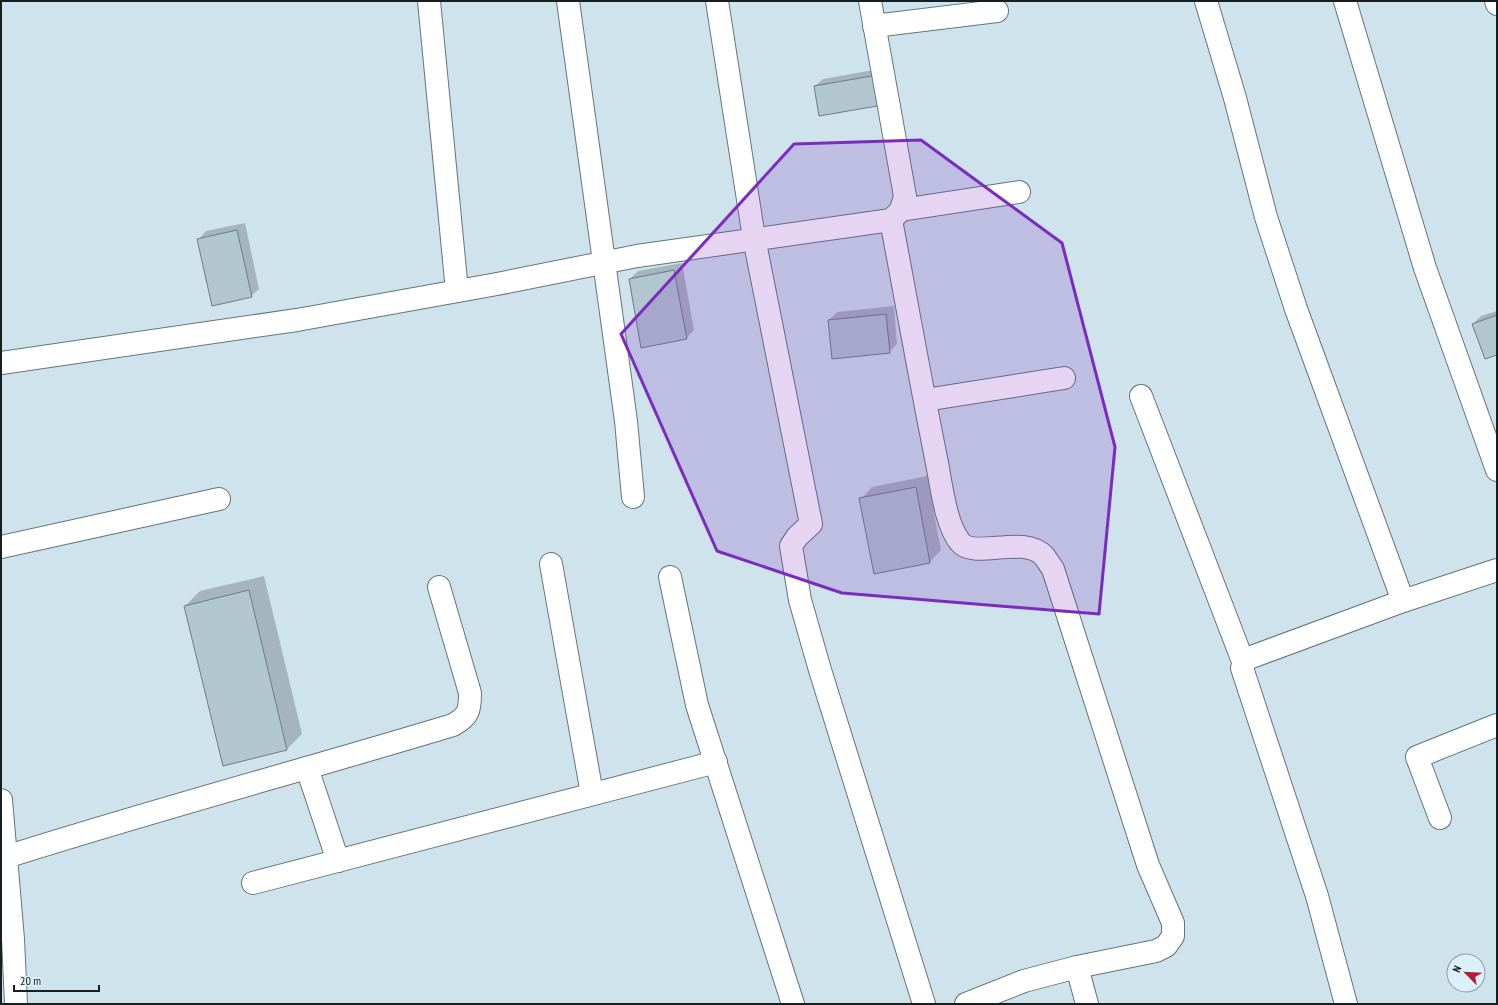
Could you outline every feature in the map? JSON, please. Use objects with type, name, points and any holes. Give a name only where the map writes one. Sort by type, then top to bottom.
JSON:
[{"type":"street","points":[[429,1],[458,291]]},
{"type":"street","points":[[568,1],[626,420],[633,497]]},
{"type":"street","points":[[717,1],[754,238],[811,524],[797,537],[791,546],[800,600],[924,1004]]},
{"type":"street","points":[[870,1],[905,196],[896,215],[925,400],[947,513],[954,532],[961,544],[976,549],[1029,547],[1044,556],[1053,569],[1148,866],[1173,923],[1173,936],[1166,946],[1156,950],[1077,967],[1024,981],[966,1004]]},
{"type":"street","points":[[1206,1],[1235,98],[1268,224],[1296,309],[1403,601]]},
{"type":"street","points":[[1345,1],[1425,268],[1497,470]]},
{"type":"street","points":[[874,26],[997,11]]},
{"type":"street","points":[[1,363],[297,320],[458,291],[637,256],[896,215],[1019,192]]},
{"type":"street","points":[[925,400],[1064,378]]},
{"type":"street","points":[[1141,396],[1244,664]]},
{"type":"street","points":[[1,547],[219,499]]},
{"type":"street","points":[[551,564],[592,794]]},
{"type":"street","points":[[1346,1004],[1317,896],[1242,668],[1246,659],[1403,601],[1497,570]]},
{"type":"street","points":[[670,578],[697,705],[793,1004]]},
{"type":"street","points":[[6,857],[82,833],[453,725],[463,719],[470,708],[470,692],[439,587]]},
{"type":"street","points":[[1440,818],[1417,757],[1497,725]]},
{"type":"street","points":[[253,883],[716,762]]},
{"type":"street","points":[[307,768],[338,861]]},
{"type":"street","points":[[1,800],[13,939],[16,1004]]},
{"type":"street","points":[[1077,967],[1087,1004]]},
{"type":"highlighted area","points":[[921,140],[1062,243],[1115,447],[1099,614],[842,593],[717,551],[621,334],[794,144]]},
{"type":"building","points":[[877,75],[883,105],[819,116],[814,86]]},
{"type":"building","points":[[237,230],[252,297],[212,306],[197,239]]},
{"type":"building","points":[[674,270],[687,339],[641,348],[629,279]]},
{"type":"building","points":[[886,314],[890,353],[832,359],[828,320]]},
{"type":"building","points":[[1497,315],[1497,355],[1485,359],[1472,324]]},
{"type":"building","points":[[916,487],[930,563],[874,574],[859,498]]},
{"type":"building","points":[[249,590],[287,750],[223,766],[184,606]]}]
